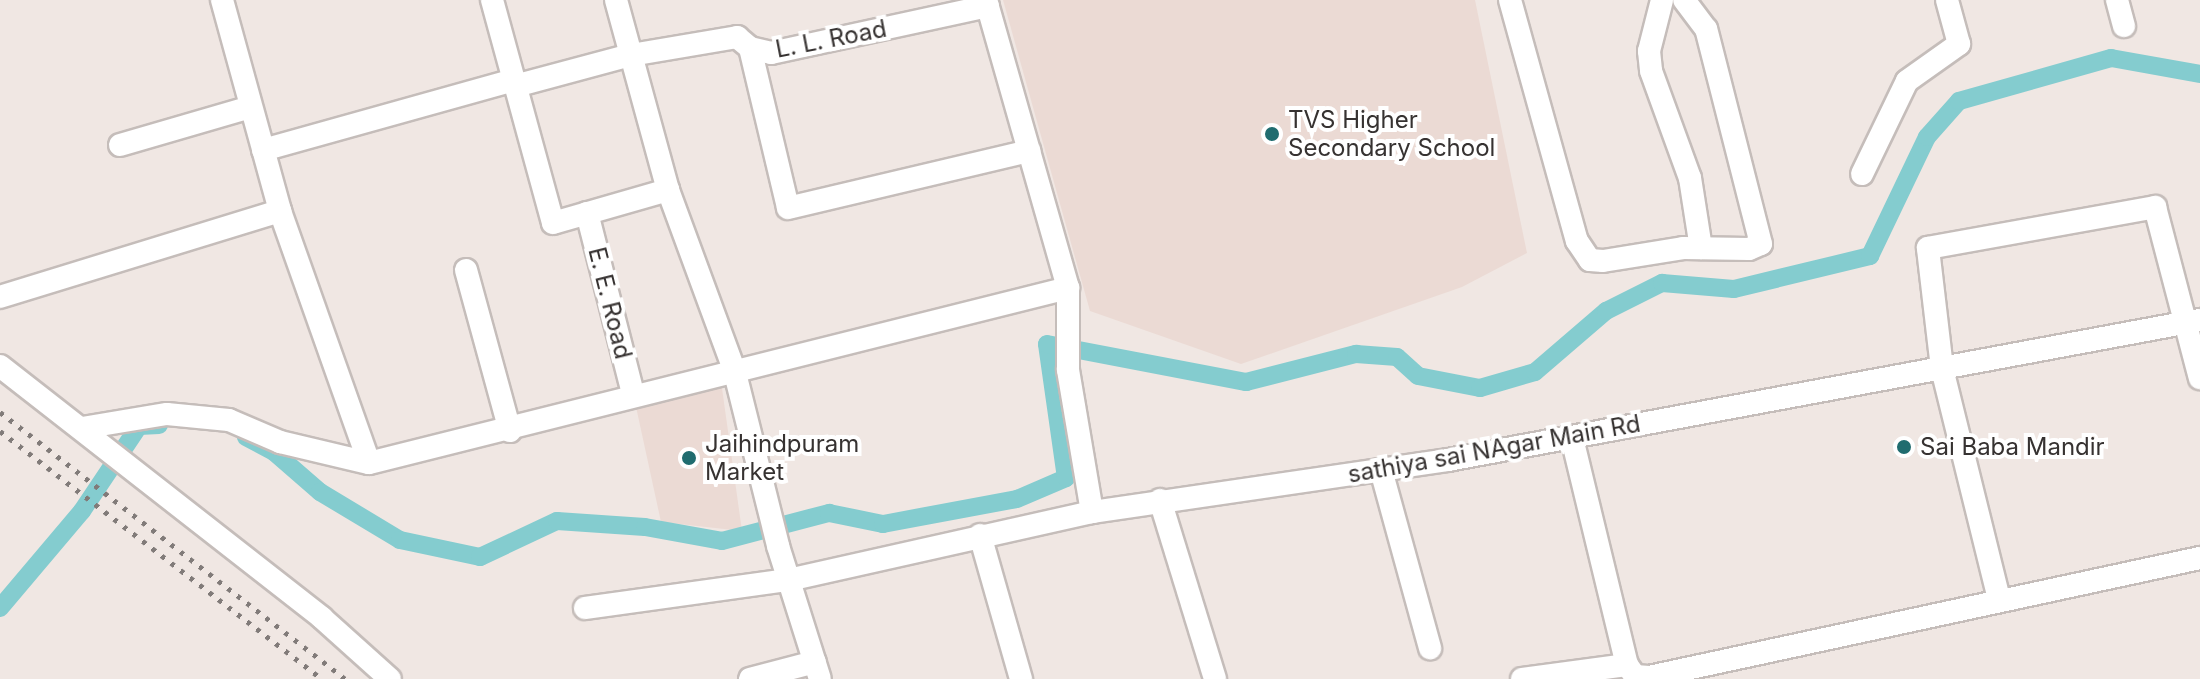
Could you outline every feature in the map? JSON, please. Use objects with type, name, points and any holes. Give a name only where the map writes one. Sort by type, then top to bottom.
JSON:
[{"type":"street","points":[[222,0],[280,211],[369,463]]},
{"type":"street","points":[[492,0],[553,223],[668,190]]},
{"type":"street","points":[[616,0],[668,190],[734,369],[778,546],[817,670],[750,679]]},
{"type":"street","points":[[1510,0],[1582,254],[1603,261],[1701,248],[1749,249],[1761,244],[1763,238],[1706,29],[1684,0]]},
{"type":"street","points":[[1662,0],[1649,51],[1651,71],[1690,178],[1701,248]]},
{"type":"street","points":[[1862,174],[1907,81],[1959,44],[1947,0]]},
{"type":"street","points":[[2117,0],[2124,26]]},
{"type":"street","points":[[987,3],[1068,288],[1068,370],[1092,512]]},
{"type":"street","name":"L. L. Road","points":[[263,150],[631,55],[737,37],[750,48],[771,53],[987,3]]},
{"type":"street","points":[[750,48],[788,208],[1029,151]]},
{"type":"street","points":[[120,145],[251,107]]},
{"type":"street","points":[[1999,599],[1942,368],[1928,248],[2155,207],[2191,322],[2200,378]]},
{"type":"street","points":[[0,297],[280,211]]},
{"type":"street","name":"E. E. Road","points":[[587,213],[633,393]]},
{"type":"street","points":[[466,270],[510,431]]},
{"type":"street","points":[[82,428],[167,414],[229,420],[280,442],[369,463],[510,431],[633,393],[1068,288]]},
{"type":"street","name":"sathiya sai NAgar Main Rd","points":[[585,608],[788,580],[1092,512],[1381,470],[1572,438],[2191,322]]},
{"type":"street","points":[[0,366],[82,428],[390,679]]},
{"type":"street","points":[[1572,438],[1627,665],[1635,676],[1649,677],[2200,558]]},
{"type":"street","points":[[1381,470],[1430,648]]},
{"type":"street","points":[[1160,500],[1215,679]]},
{"type":"street","points":[[980,535],[1021,679]]},
{"type":"street","points":[[1522,679],[1627,665]]},
{"type":"shaded area","name":"TVS Higher Secondary School","points":[[1003,0],[1475,0],[1527,253],[1462,287],[1241,364],[1090,311]]},
{"type":"shaded area","name":"Jaihindpuram Market","points":[[721,381],[742,531],[661,522],[633,393]]},
{"type":"waterway","points":[[246,437],[274,452],[320,492],[400,540],[480,557],[557,521],[645,527],[722,541],[829,513],[883,524],[1017,499],[1066,478],[1047,344],[1246,382],[1356,354],[1397,357],[1418,376],[1480,388],[1535,372],[1606,311],[1662,283],[1734,289],[1870,256],[1927,137],[1959,101],[2111,58],[2200,74]]},
{"type":"waterway","points":[[0,608],[82,511],[139,426],[159,425]]},
{"type":"railway","points":[[0,412],[345,679]]},
{"type":"railway","points":[[0,431],[322,679]]},
{"type":"place","name":"TVS Higher Secondary School","points":[[1272,134]]},
{"type":"place","name":"Sai Baba Mandir","points":[[1904,447]]},
{"type":"place","name":"Jaihindpuram Market","points":[[689,458]]}]
